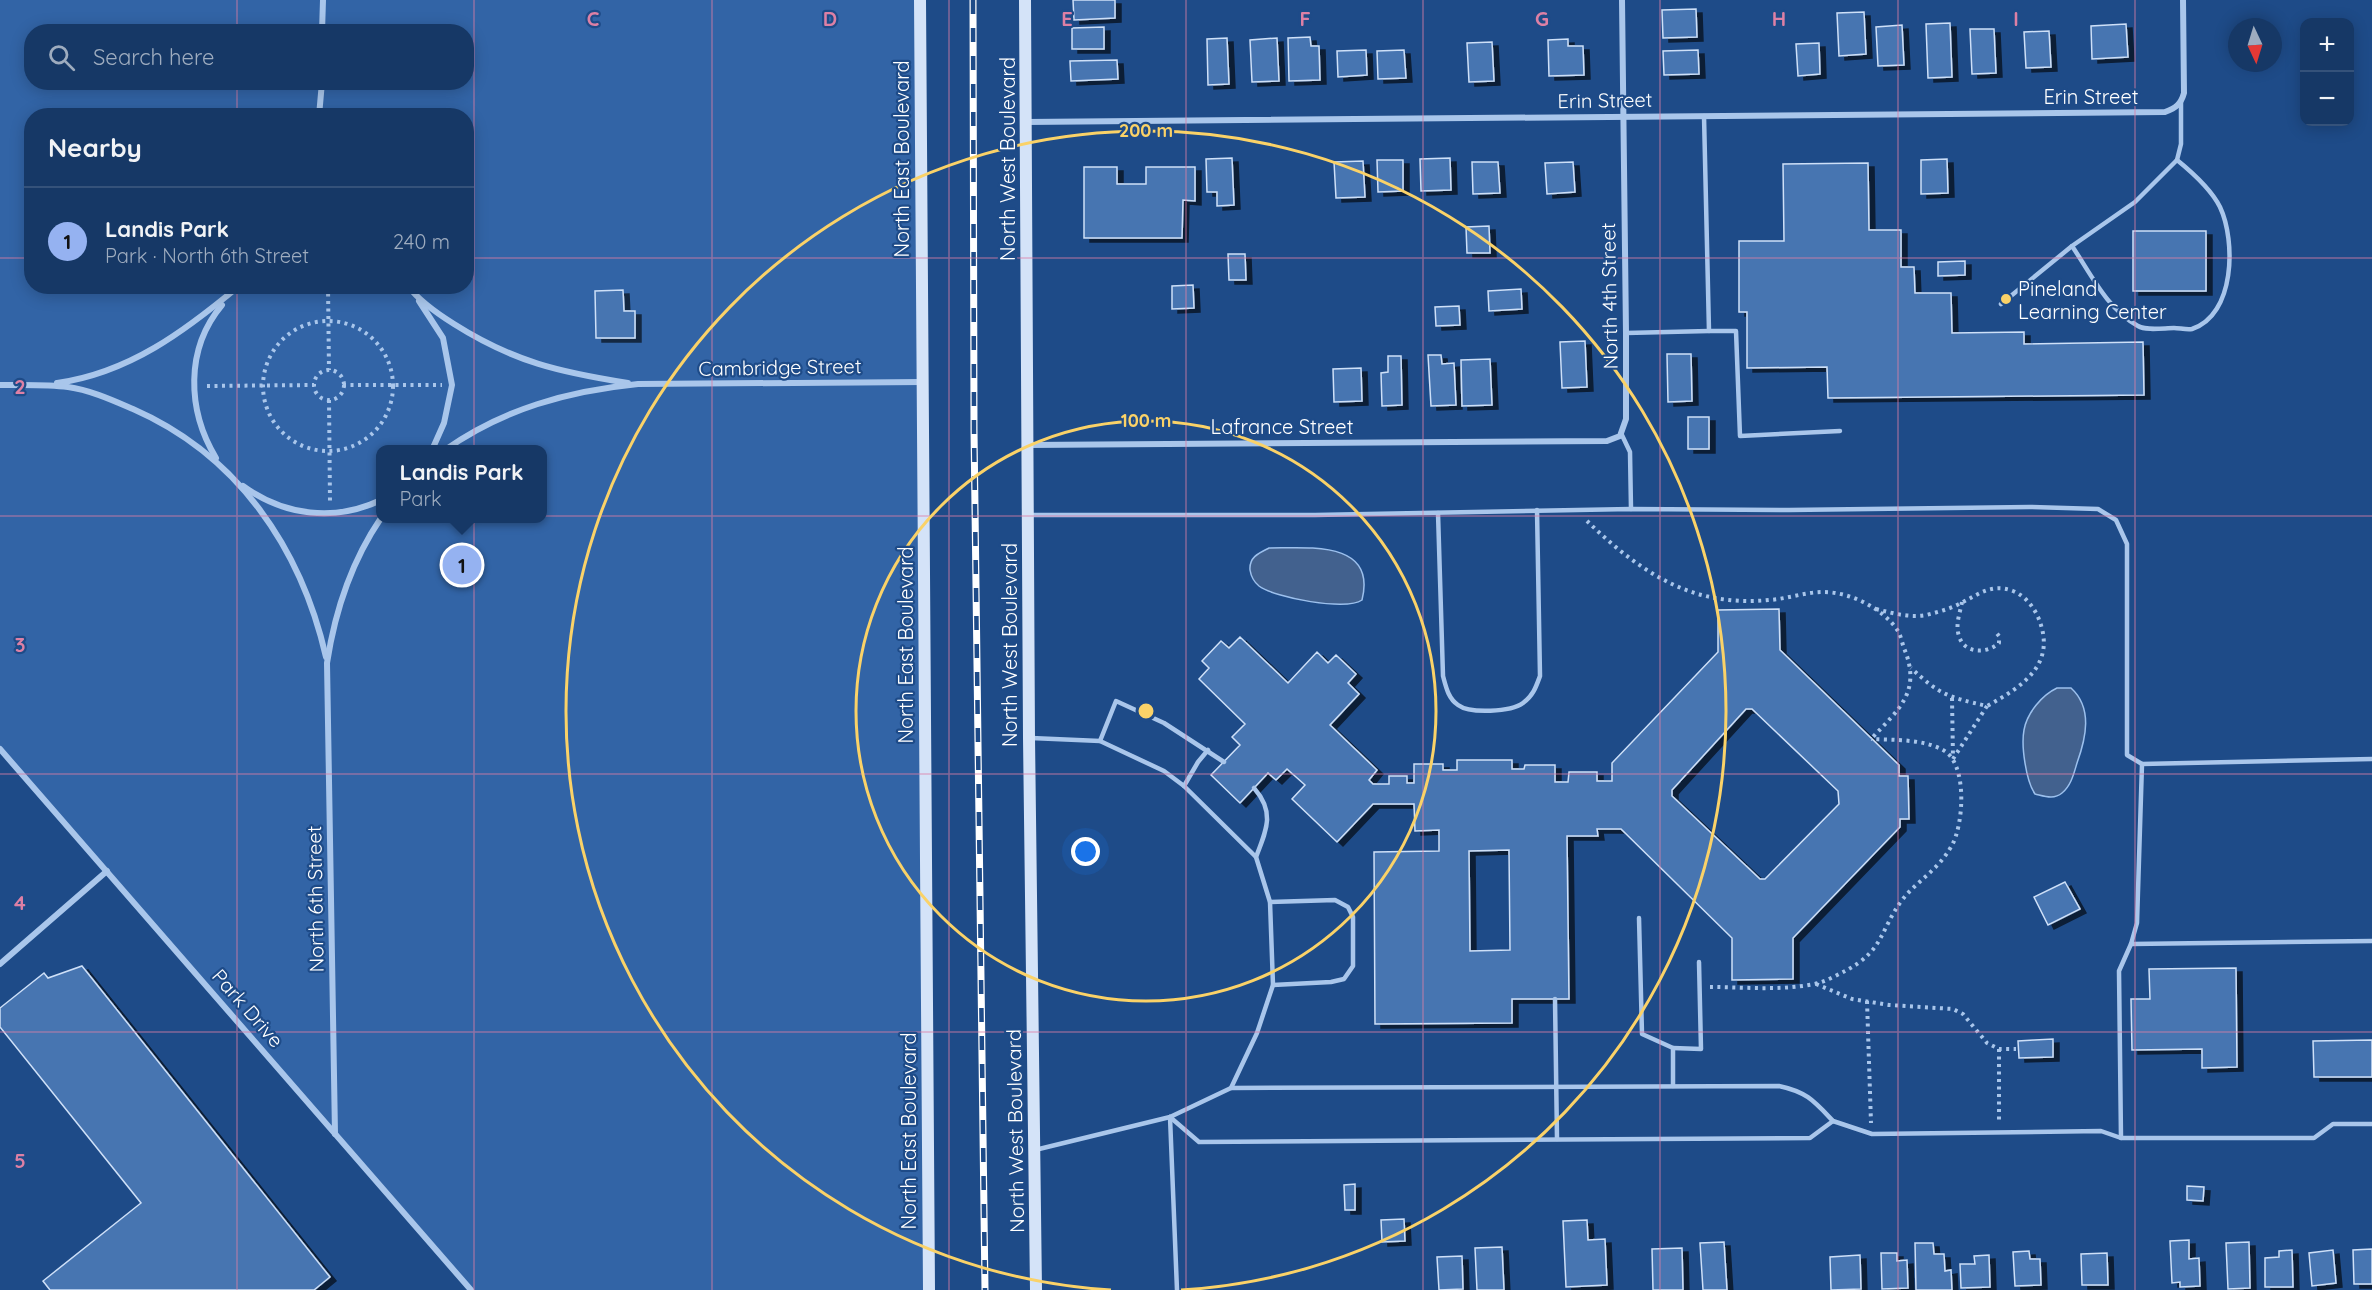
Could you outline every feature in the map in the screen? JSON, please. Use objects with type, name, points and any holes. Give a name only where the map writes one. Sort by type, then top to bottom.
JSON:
[{"type":"main road","name":"North East Boulevard","points":[[920,0],[929,1290]]},
{"type":"main road","name":"North West Boulevard","points":[[1025,0],[1029,738],[1036,1290]]},
{"type":"street","points":[[322,24],[323,0]]},
{"type":"street","name":"North 4th Street","points":[[1621,433],[1626,419],[1622,0]]},
{"type":"street","points":[[2181,102],[2184,93],[2183,0]]},
{"type":"street","points":[[320,108],[322,90]]},
{"type":"street","points":[[321,101],[323,108]]},
{"type":"street","name":"Erin Street","points":[[1026,122],[2165,112],[2175,108],[2181,102]]},
{"type":"street","points":[[45,385],[85,378],[140,358],[177,335],[229,294]]},
{"type":"street","points":[[219,463],[200,426],[194,386],[197,353],[206,330],[217,310],[232,294]]},
{"type":"street","points":[[413,294],[443,338],[452,385],[444,423],[434,445]]},
{"type":"street","name":"Cambridge Street","points":[[415,294],[470,334],[516,357],[572,374],[638,384]]},
{"type":"street","name":"Cambridge Street","points":[[453,445],[483,427],[540,402],[576,393],[638,384],[922,382]]},
{"type":"street","points":[[0,385],[45,385],[89,392],[146,415],[183,435],[219,463],[245,488],[273,504],[298,511],[330,514],[376,502]]},
{"type":"street","name":"Lafrance Street","points":[[1028,445],[1607,441],[1614,440],[1621,433]]},
{"type":"street","name":"North 6th Street","points":[[225,469],[276,532],[297,570],[316,616],[327,663]]},
{"type":"street","name":"North 6th Street","points":[[336,1135],[327,663],[333,627],[349,577],[360,551],[378,523]]},
{"type":"street","name":"Park Drive","points":[[0,749],[471,1290]]},
{"type":"street","points":[[0,964],[107,871]]},
{"type":"lane","points":[[2001,304],[2072,246],[2135,202],[2177,160],[2181,144],[2181,102]]},
{"type":"lane","points":[[1704,116],[1709,331]]},
{"type":"lane","points":[[2072,246],[2112,307],[2140,328],[2192,329],[2209,318],[2224,296],[2230,266],[2228,236],[2220,207],[2196,176],[2177,160]]},
{"type":"lane","points":[[1626,333],[1736,331],[1740,436],[1840,431]]},
{"type":"lane","points":[[1621,433],[1630,452],[1631,509]]},
{"type":"lane","points":[[1028,515],[1315,515],[1631,509],[2030,507],[2098,509],[2116,520],[2127,543],[2127,755],[2142,764],[2372,759]]},
{"type":"lane","points":[[1438,513],[1443,666],[1448,693],[1459,705],[1475,710],[1499,710],[1521,705],[1535,691],[1540,676],[1538,510]]},
{"type":"lane","points":[[1100,741],[1116,701],[1164,723],[1224,762]]},
{"type":"lane","points":[[1029,738],[1100,741],[1164,771],[1184,786],[1256,856],[1270,902],[1273,985],[1257,1033],[1231,1088]]},
{"type":"lane","points":[[1184,786],[1208,750]]},
{"type":"lane","points":[[2121,1138],[2119,971],[2131,944],[2137,922],[2142,764]]},
{"type":"lane","points":[[1254,788],[1263,799],[1267,810],[1267,822],[1256,856]]},
{"type":"lane","points":[[1270,902],[1335,900],[1348,907],[1353,917],[1353,966],[1344,979],[1330,982],[1273,985]]},
{"type":"lane","points":[[1639,918],[1642,1034],[1673,1048],[1701,1049],[1699,962]]},
{"type":"lane","points":[[2131,944],[2372,941]]},
{"type":"lane","points":[[1555,999],[1557,1139]]},
{"type":"lane","points":[[1672,1086],[1673,1048]]},
{"type":"lane","points":[[1035,1150],[1170,1117],[1231,1088],[1779,1086],[1793,1089],[1812,1098],[1833,1121],[1872,1134],[2100,1131],[2121,1138],[2314,1138],[2333,1124],[2372,1124]]},
{"type":"lane","points":[[1170,1117],[1199,1142],[1810,1137],[1833,1121]]},
{"type":"lane","points":[[1170,1117],[1177,1290]]},
{"type":"path","points":[[328,294],[328,370]]},
{"type":"path","points":[[328,321],[355,326],[372,338],[387,358],[393,385],[389,408],[377,429],[356,445],[329,451],[300,446],[280,431],[267,411],[262,386],[268,360],[278,343],[304,325],[328,321]]},
{"type":"path","points":[[328,370],[339,375],[343,385],[340,395],[329,400],[317,394],[314,385],[319,374],[328,370]]},
{"type":"path","points":[[194,386],[314,385]]},
{"type":"path","points":[[343,385],[452,385]]},
{"type":"path","points":[[329,400],[330,514]]},
{"type":"path","points":[[1576,510],[1622,554],[1678,588],[1709,597],[1741,602],[1825,592],[1850,596],[1875,609],[1903,615],[1924,615],[1947,609],[1962,603],[1980,591],[1994,588],[2013,591],[2027,600],[2041,624],[2044,639],[2043,654],[2036,670],[2007,695],[1988,706],[1953,759]]},
{"type":"path","points":[[1962,603],[1958,624],[1959,636],[1963,644],[1983,651],[1993,648],[1999,643],[1999,636],[1995,631]]},
{"type":"path","points":[[1875,609],[1897,631],[1911,668],[1911,685],[1904,704],[1871,739],[1900,740],[1933,747],[1944,750],[1953,759]]},
{"type":"path","points":[[1911,668],[1941,693],[1952,698],[1988,706]]},
{"type":"path","points":[[1700,987],[1791,987],[1816,984],[1867,958],[1878,944],[1892,914],[1905,897],[1937,868],[1953,845],[1962,800],[1953,759],[1952,698]]},
{"type":"path","points":[[1816,984],[1852,999],[1953,1009],[1963,1014],[1987,1042],[1999,1049],[2016,1048]]},
{"type":"path","points":[[1867,1001],[1872,1134]]},
{"type":"path","points":[[1999,1049],[1999,1132]]},
{"type":"shaded area","points":[[0,0],[920,0],[929,1290],[468,1290],[0,748]]},
{"type":"shaded area","points":[[1269,548],[1320,549],[1349,557],[1359,567],[1364,581],[1362,600],[1341,604],[1310,602],[1280,595],[1259,586],[1252,577],[1251,562],[1255,556]]},
{"type":"shaded area","points":[[2057,688],[2071,688],[2078,696],[2086,724],[2083,744],[2070,783],[2059,795],[2049,797],[2035,794],[2032,788],[2025,763],[2023,737],[2026,724],[2036,705]]},
{"type":"building","points":[[1073,0],[1115,0],[1115,18],[1074,20]]},
{"type":"building","points":[[1696,9],[1697,37],[1663,38],[1662,10]]},
{"type":"building","points":[[1864,12],[1866,54],[1839,56],[1837,13]]},
{"type":"building","points":[[1950,23],[1952,77],[1928,78],[1926,24]]},
{"type":"building","points":[[2126,24],[2128,57],[2092,59],[2091,26]]},
{"type":"building","points":[[1902,25],[1904,65],[1878,66],[1876,27]]},
{"type":"building","points":[[1104,27],[1104,49],[1072,49],[1072,28]]},
{"type":"building","points":[[1970,29],[1994,29],[1996,73],[1972,74]]},
{"type":"building","points":[[2049,31],[2051,67],[2026,68],[2024,32]]},
{"type":"building","points":[[1310,37],[1311,46],[1319,46],[1320,80],[1289,81],[1288,38]]},
{"type":"building","points":[[1227,38],[1229,84],[1208,85],[1207,39]]},
{"type":"building","points":[[1277,38],[1279,81],[1252,82],[1250,40]]},
{"type":"building","points":[[1568,39],[1568,46],[1583,46],[1584,75],[1549,76],[1548,40]]},
{"type":"building","points":[[1492,42],[1494,81],[1469,82],[1467,43]]},
{"type":"building","points":[[1819,43],[1820,74],[1798,76],[1796,44]]},
{"type":"building","points":[[1366,50],[1367,75],[1338,77],[1337,51]]},
{"type":"building","points":[[1404,50],[1406,78],[1378,79],[1377,51]]},
{"type":"building","points":[[1698,50],[1699,74],[1664,75],[1663,51]]},
{"type":"building","points":[[1117,60],[1118,79],[1071,81],[1070,61]]},
{"type":"building","points":[[1232,158],[1234,205],[1217,206],[1217,192],[1207,192],[1206,159]]},
{"type":"building","points":[[1450,158],[1451,190],[1421,191],[1420,159]]},
{"type":"building","points":[[1947,159],[1948,193],[1921,194],[1921,160]]},
{"type":"building","points":[[1377,160],[1403,160],[1403,191],[1378,192]]},
{"type":"building","points":[[1363,161],[1365,197],[1336,198],[1334,162]]},
{"type":"building","points":[[1472,162],[1498,162],[1500,193],[1473,194]]},
{"type":"building","points":[[1573,162],[1575,192],[1547,194],[1545,163]]},
{"type":"building","points":[[1868,163],[1869,230],[1901,230],[1901,267],[1914,267],[1915,293],[1951,293],[1952,333],[2024,332],[2024,344],[2143,342],[2144,395],[1828,398],[1827,367],[1747,368],[1747,312],[1739,312],[1739,241],[1784,241],[1783,164]]},
{"type":"building","points":[[1084,167],[1117,167],[1117,184],[1146,184],[1146,167],[1195,167],[1195,201],[1183,200],[1182,238],[1084,238]]},
{"type":"building","points":[[1489,226],[1490,253],[1467,253],[1466,227]]},
{"type":"building","points":[[2133,231],[2206,231],[2206,291],[2133,291]]},
{"type":"building","points":[[1228,254],[1245,254],[1246,280],[1229,280]]},
{"type":"building","points":[[1965,261],[1965,275],[1938,276],[1938,262]]},
{"type":"building","points":[[1193,285],[1194,308],[1172,309],[1172,286]]},
{"type":"building","points":[[1521,289],[1522,309],[1489,311],[1488,291]]},
{"type":"building","points":[[623,290],[624,311],[635,311],[635,338],[596,338],[595,291]]},
{"type":"building","points":[[1459,306],[1460,325],[1436,326],[1435,307]]},
{"type":"building","points":[[1585,341],[1587,387],[1562,388],[1560,342]]},
{"type":"building","points":[[1667,354],[1691,354],[1692,401],[1668,402]]},
{"type":"building","points":[[1428,355],[1441,355],[1442,364],[1454,363],[1456,405],[1431,406]]},
{"type":"building","points":[[1388,356],[1401,356],[1402,405],[1382,406],[1381,373],[1388,372]]},
{"type":"building","points":[[1490,359],[1492,405],[1462,406],[1461,360]]},
{"type":"building","points":[[1361,368],[1362,401],[1334,402],[1333,369]]},
{"type":"building","points":[[1688,417],[1709,417],[1709,449],[1688,449]]},
{"type":"building","points":[[1779,609],[1780,650],[1899,765],[1899,776],[1908,776],[1909,819],[1900,819],[1900,827],[1793,938],[1793,979],[1732,980],[1732,938],[1621,829],[1597,829],[1598,836],[1567,836],[1569,999],[1512,999],[1512,1023],[1375,1024],[1374,852],[1439,851],[1439,830],[1415,831],[1414,804],[1373,804],[1337,842],[1292,799],[1305,785],[1287,769],[1276,780],[1268,773],[1240,803],[1211,775],[1240,745],[1232,737],[1245,724],[1199,679],[1209,668],[1202,661],[1221,641],[1229,648],[1240,637],[1288,683],[1317,652],[1328,663],[1336,655],[1356,674],[1348,683],[1359,694],[1330,725],[1377,770],[1369,780],[1373,784],[1389,784],[1389,776],[1407,776],[1407,783],[1414,783],[1414,764],[1443,764],[1443,770],[1457,770],[1457,760],[1512,760],[1512,769],[1524,769],[1525,765],[1555,765],[1555,782],[1568,782],[1569,772],[1597,772],[1597,781],[1612,781],[1612,763],[1718,652],[1718,610]],"holes":[[[1746,709],[1752,709],[1838,791],[1839,804],[1765,879],[1760,879],[1672,796],[1672,790]],[[1509,850],[1510,950],[1470,951],[1469,851]]]},
{"type":"building","points":[[2065,882],[2080,909],[2048,925],[2034,897]]},
{"type":"building","points":[[82,966],[330,1277],[314,1290],[50,1290],[43,1281],[141,1203],[0,1027],[0,1008],[44,973],[48,978]]},
{"type":"building","points":[[2236,968],[2237,1067],[2202,1068],[2202,1049],[2132,1050],[2131,999],[2150,999],[2149,969]]},
{"type":"building","points":[[2053,1039],[2053,1057],[2019,1058],[2018,1041]]},
{"type":"building","points":[[2372,1040],[2372,1077],[2314,1077],[2313,1041]]},
{"type":"building","points":[[1355,1184],[1355,1210],[1345,1210],[1344,1185]]},
{"type":"building","points":[[2187,1186],[2204,1187],[2203,1201],[2187,1200]]},
{"type":"building","points":[[1404,1219],[1405,1241],[1382,1242],[1381,1220]]},
{"type":"building","points":[[1587,1220],[1588,1240],[1605,1239],[1607,1285],[1566,1287],[1563,1221]]},
{"type":"building","points":[[2189,1240],[2189,1259],[2199,1258],[2200,1286],[2180,1287],[2180,1282],[2172,1283],[2170,1241]]},
{"type":"building","points":[[1724,1242],[1727,1290],[1703,1290],[1700,1243]]},
{"type":"building","points":[[2249,1242],[2250,1288],[2228,1289],[2226,1243]]},
{"type":"building","points":[[1915,1243],[1933,1243],[1934,1254],[1944,1254],[1945,1271],[1951,1270],[1952,1290],[1916,1290]]},
{"type":"building","points":[[1502,1247],[1504,1290],[1477,1290],[1475,1248]]},
{"type":"building","points":[[1682,1248],[1683,1290],[1653,1290],[1652,1249]]},
{"type":"building","points":[[2372,1249],[2372,1284],[2354,1284],[2353,1250]]},
{"type":"building","points":[[2292,1250],[2293,1287],[2265,1287],[2265,1258],[2279,1257],[2279,1251]]},
{"type":"building","points":[[2333,1250],[2336,1283],[2312,1286],[2309,1253]]},
{"type":"building","points":[[2029,1251],[2030,1259],[2040,1259],[2041,1285],[2015,1286],[2013,1252]]},
{"type":"building","points":[[1881,1253],[1897,1253],[1897,1261],[1907,1260],[1908,1288],[1882,1289]]},
{"type":"building","points":[[2107,1253],[2108,1285],[2082,1285],[2081,1254]]},
{"type":"building","points":[[1860,1255],[1861,1289],[1831,1290],[1830,1257]]},
{"type":"building","points":[[1989,1255],[1990,1287],[1961,1288],[1960,1264],[1975,1264],[1974,1256]]},
{"type":"building","points":[[1462,1256],[1463,1289],[1439,1290],[1437,1257]]},
{"type":"railway","points":[[973,0],[974,430],[985,1290]]},
{"type":"place","name":"Pineland Learning Center","points":[[2006,299]]},
{"type":"place","name":"Landis Park","points":[[462,565]]}]
